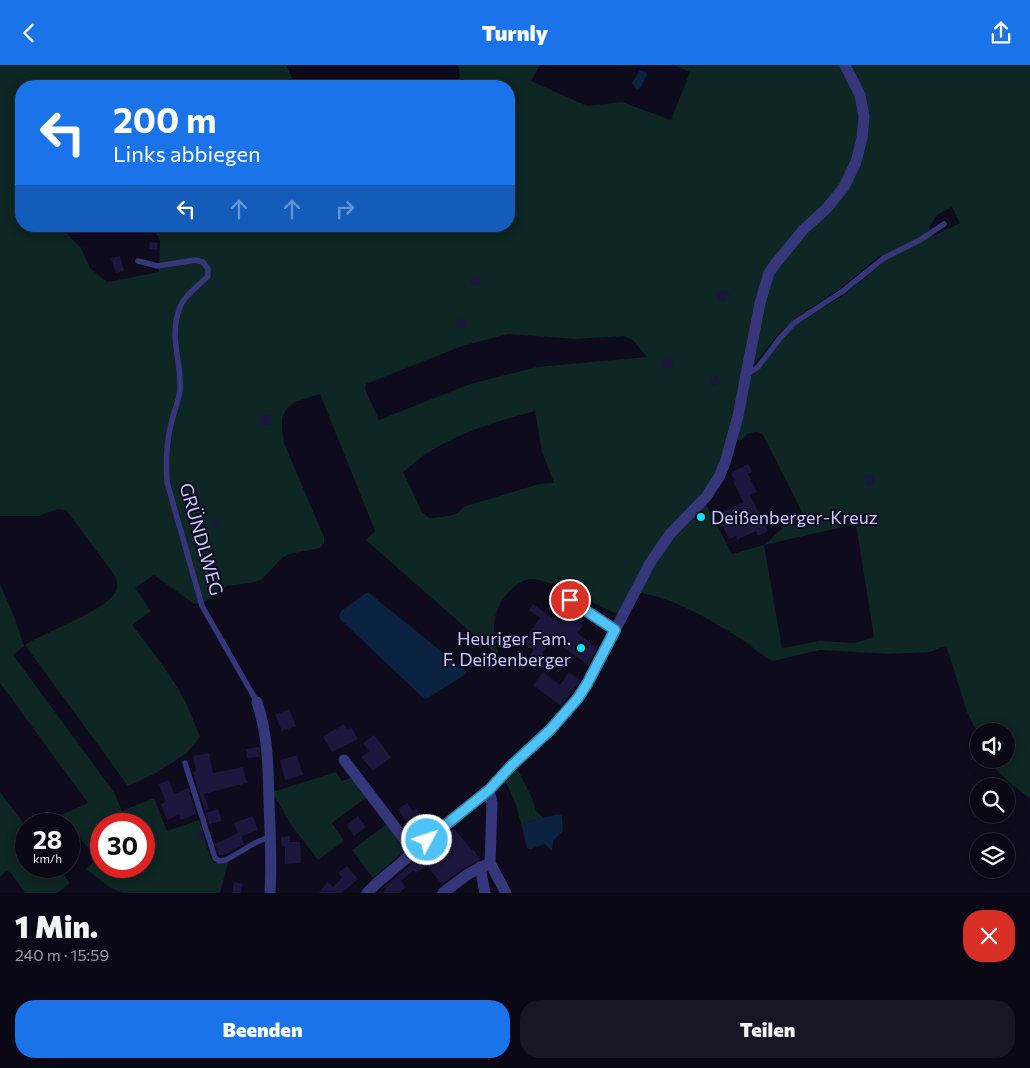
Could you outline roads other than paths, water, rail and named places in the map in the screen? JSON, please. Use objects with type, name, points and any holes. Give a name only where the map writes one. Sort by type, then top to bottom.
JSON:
[{"type":"street","points":[[367,893],[489,790],[511,766],[550,730],[578,698],[650,563],[670,534],[706,497],[719,477],[730,447],[747,375],[760,303],[769,273],[803,230],[844,187],[856,162],[862,139],[864,116],[860,95],[845,65]]},
{"type":"street","name":"GRÜNDLWEG","points":[[257,702],[264,722],[267,743],[270,893]]},
{"type":"street","points":[[344,760],[414,852]]},
{"type":"street","points":[[485,893],[485,865],[492,803],[489,790]]},
{"type":"street","points":[[443,893],[468,873],[485,865]]},
{"type":"street","points":[[485,865],[506,893]]},
{"type":"lane","points":[[747,375],[758,367],[780,337],[794,323],[843,291],[884,258],[920,240],[944,224]]},
{"type":"lane","name":"GRÜNDLWEG","points":[[138,261],[158,266],[196,260],[203,262],[208,269],[208,276],[189,293],[180,305],[174,326],[180,374],[180,392],[170,428],[166,461],[167,483],[202,607],[257,702]]},
{"type":"lane","points":[[570,600],[615,630]]},
{"type":"lane","points":[[185,763],[215,859],[219,861],[226,860],[270,836]]},
{"type":"water","points":[[640,70],[646,72],[647,75],[638,89],[632,83]]},
{"type":"water","points":[[366,593],[369,593],[467,672],[466,674],[426,699],[423,698],[341,620],[339,615],[341,611]]},
{"type":"water","points":[[558,814],[562,816],[563,831],[553,841],[552,851],[545,844],[531,849],[527,848],[522,827],[524,823]]},
{"type":"place","name":"Deißenberger-Kreuz","points":[[701,517]]},
{"type":"place","name":"Heuriger Fam. F. Deißenberger","points":[[581,648]]}]
